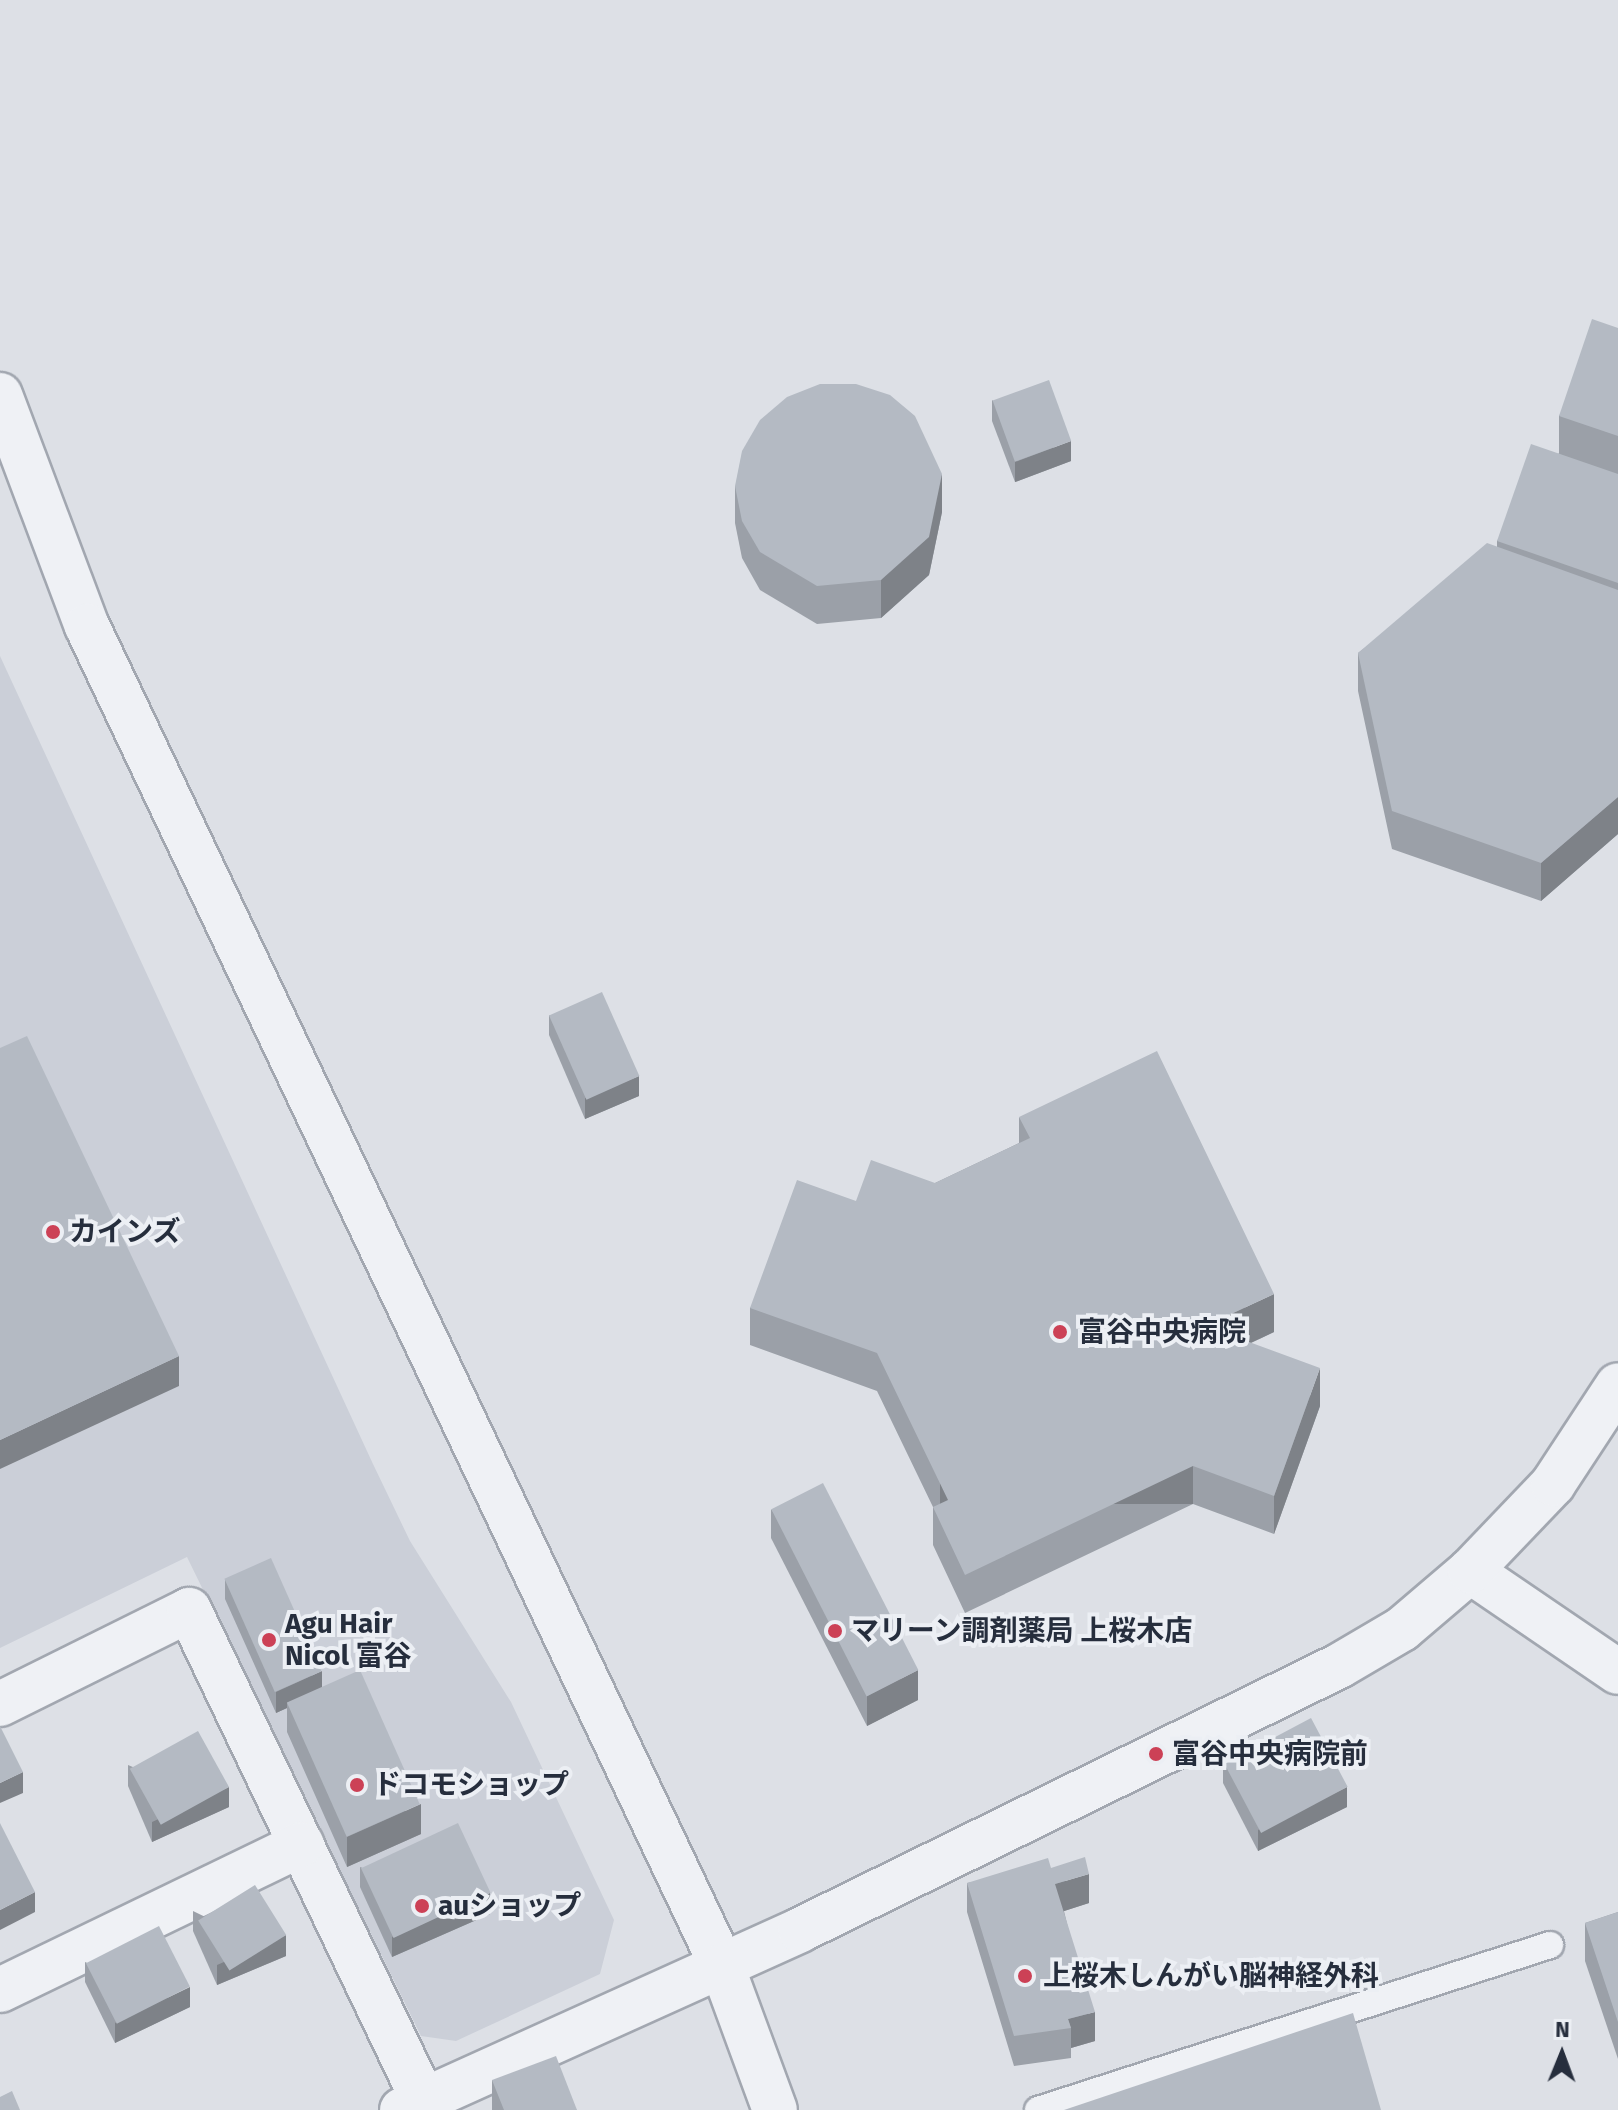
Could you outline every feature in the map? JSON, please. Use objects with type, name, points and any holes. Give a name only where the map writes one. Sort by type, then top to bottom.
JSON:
[{"type":"street","points":[[0,395],[92,637],[722,1966],[775,2110]]},
{"type":"street","points":[[0,1704],[189,1610],[302,1844],[418,2106],[722,1966],[1339,1666],[1402,1629],[1470,1571],[1553,1484],[1618,1385]]},
{"type":"street","points":[[1470,1571],[1618,1672]]},
{"type":"street","points":[[0,1990],[302,1844]]},
{"type":"lane","points":[[1038,2110],[1550,1945]]},
{"type":"shaded area","points":[[0,656],[410,1541],[511,1702],[614,1920],[600,1974],[456,2041],[421,2036],[187,1557],[0,1648]]},
{"type":"building","points":[[1592,319],[1618,328],[1618,436],[1559,416]]},
{"type":"building","points":[[1049,380],[1071,441],[1015,462],[993,401]]},
{"type":"building","points":[[820,384],[856,384],[890,395],[915,416],[942,474],[929,537],[881,580],[817,586],[760,552],[742,521],[735,486],[742,451],[760,420],[787,397]]},
{"type":"building","points":[[1531,444],[1618,474],[1618,583],[1497,541]]},
{"type":"building","points":[[1487,543],[1618,590],[1618,797],[1541,863],[1392,811],[1358,653]]},
{"type":"building","points":[[602,992],[639,1076],[586,1100],[549,1016]]},
{"type":"building","name":"カインズ","points":[[27,1036],[179,1356],[0,1440],[0,1048]]},
{"type":"building","points":[[1157,1051],[1274,1294],[1214,1322],[1219,1331],[1320,1368],[1274,1496],[1193,1466],[965,1575],[933,1507],[948,1500],[877,1353],[750,1308],[797,1180],[856,1201],[871,1160],[935,1183],[1030,1138],[1019,1117]]},
{"type":"building","points":[[823,1483],[918,1670],[867,1696],[771,1509]]},
{"type":"building","points":[[271,1558],[321,1671],[275,1692],[224,1579]]},
{"type":"building","points":[[360,1670],[420,1804],[347,1837],[287,1703]]},
{"type":"building","points":[[1311,1718],[1348,1787],[1261,1833],[1224,1764]]},
{"type":"building","points":[[0,1726],[23,1772],[0,1783]]},
{"type":"building","points":[[198,1731],[229,1787],[161,1825],[130,1769]]},
{"type":"building","points":[[0,1823],[35,1892],[0,1910]]},
{"type":"building","points":[[458,1823],[491,1893],[394,1938],[361,1868]]},
{"type":"building","points":[[1085,1857],[1089,1874],[1055,1884],[1095,2012],[1068,2019],[1071,2028],[1014,2036],[967,1883],[1048,1858],[1051,1868]]},
{"type":"building","points":[[255,1885],[286,1935],[229,1971],[198,1921]]},
{"type":"building","points":[[1618,1912],[1618,2022],[1585,1923]]},
{"type":"building","points":[[159,1926],[190,1987],[117,2024],[86,1963]]},
{"type":"building","points":[[1353,2013],[1381,2110],[1064,2110]]},
{"type":"building","points":[[556,2056],[577,2110],[504,2110],[492,2080]]},
{"type":"building","points":[[12,2091],[20,2110],[0,2110],[0,2097]]},
{"type":"place","name":"カインズ","points":[[53,1232]]},
{"type":"place","name":"富谷中央病院","points":[[1060,1332]]},
{"type":"place","name":"マリーン調剤薬局 上桜木店","points":[[835,1631]]},
{"type":"place","name":"Agu Hair Nicol 富谷","points":[[269,1640]]},
{"type":"place","name":"富谷中央病院前","points":[[1156,1754]]},
{"type":"place","name":"ドコモショップ","points":[[357,1785]]},
{"type":"place","name":"auショップ","points":[[422,1906]]},
{"type":"place","name":"上桜木しんがい脳神経外科","points":[[1025,1976]]}]
